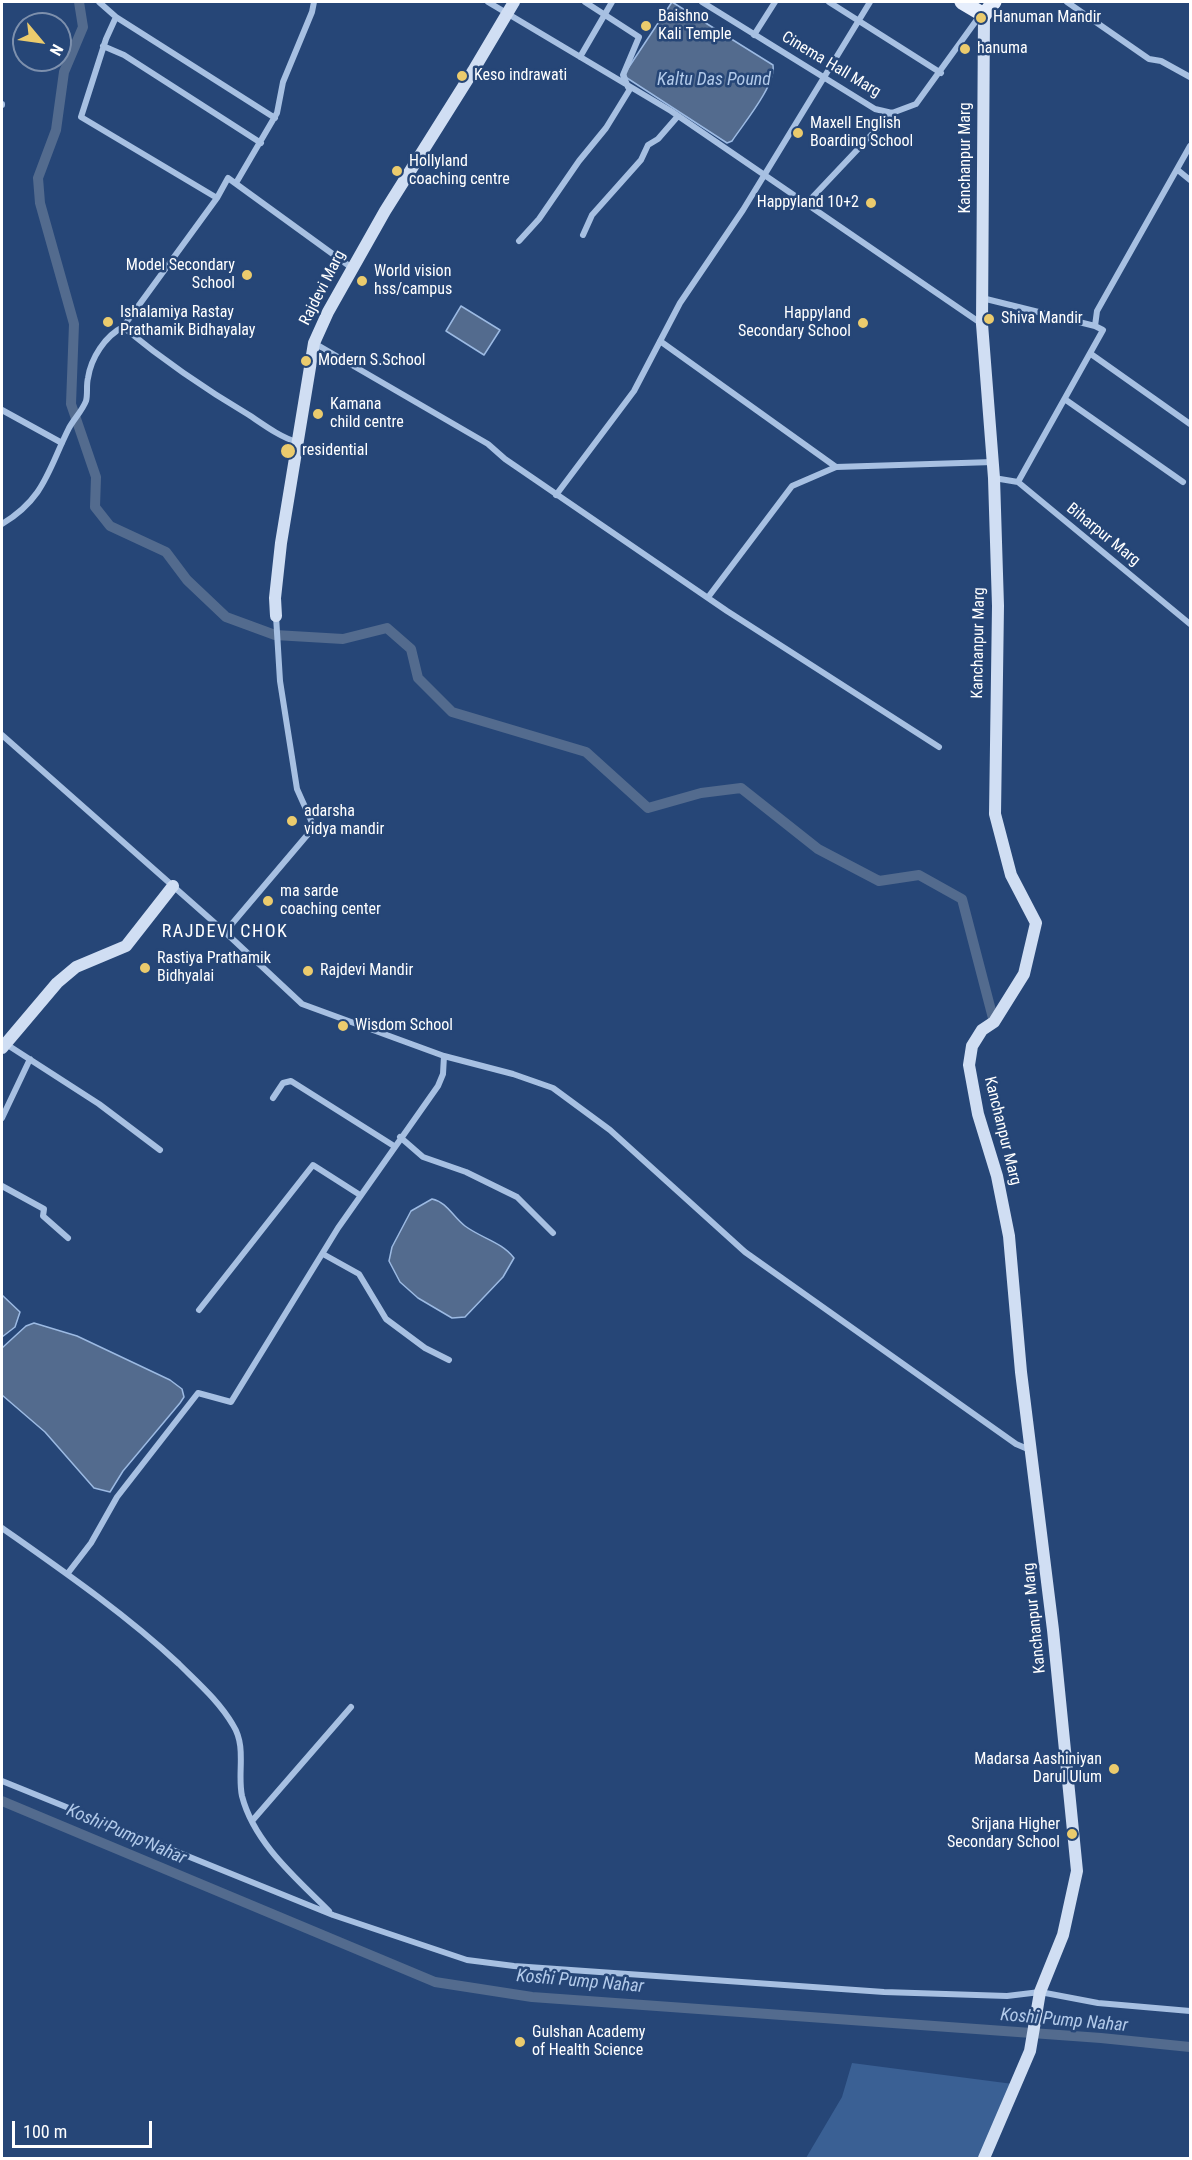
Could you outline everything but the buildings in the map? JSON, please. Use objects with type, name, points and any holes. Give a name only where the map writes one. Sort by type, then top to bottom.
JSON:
[{"type":"main road","name":"Rajdevi Marg","points":[[276,616],[275,598],[282,543],[314,343],[352,268],[514,2]]},
{"type":"main road","points":[[962,2],[983,14],[994,2]]},
{"type":"main road","name":"Kanchanpur Marg","points":[[983,14],[982,324],[994,478],[998,606],[995,814],[1011,875],[1036,923],[1023,974],[994,1022],[982,1030],[972,1046],[969,1065],[978,1114],[997,1176],[1009,1236],[1077,1871],[1063,1935],[1040,1992],[1030,2051],[984,2158]]},
{"type":"main road","points":[[3,1046],[57,983],[76,967],[126,946],[173,886]]},
{"type":"street","points":[[99,2],[116,16],[275,118]]},
{"type":"street","points":[[236,183],[275,118],[283,82],[314,2]]},
{"type":"street","points":[[488,2],[678,116],[982,324]]},
{"type":"street","points":[[585,2],[639,37],[623,75],[630,88]]},
{"type":"street","points":[[580,57],[612,2]]},
{"type":"street","name":"Cinema Hall Marg","points":[[702,2],[875,109],[892,113],[916,104],[983,14]]},
{"type":"street","points":[[754,35],[775,2]]},
{"type":"street","points":[[829,2],[941,73]]},
{"type":"street","points":[[556,495],[634,391],[680,303],[765,175],[870,2]]},
{"type":"street","points":[[1067,2],[1149,59],[1161,61],[1191,77]]},
{"type":"street","points":[[116,16],[103,46],[81,117],[217,198]]},
{"type":"street","points":[[103,46],[124,56],[261,143]]},
{"type":"street","points":[[519,241],[540,219],[579,161],[606,128],[630,88]]},
{"type":"street","points":[[807,203],[892,113]]},
{"type":"street","points":[[582,235],[592,215],[641,160],[648,145],[658,140],[678,116]]},
{"type":"street","points":[[1095,326],[1097,311],[1179,171],[1191,146]]},
{"type":"street","points":[[1179,171],[1191,180]]},
{"type":"street","points":[[2,524],[15,516],[42,487],[70,426],[87,399],[88,377],[95,356],[112,333],[123,327],[217,198],[228,177],[352,268]]},
{"type":"street","points":[[982,298],[1095,326],[1103,330],[1066,400],[1018,482]]},
{"type":"street","points":[[123,327],[155,353],[238,409],[287,439],[298,442]]},
{"type":"street","points":[[660,341],[836,467]]},
{"type":"street","points":[[314,343],[488,444],[556,495],[709,596],[727,611],[939,747]]},
{"type":"street","points":[[1090,354],[1191,424]]},
{"type":"street","points":[[1066,400],[1183,482]]},
{"type":"street","points":[[2,410],[62,443]]},
{"type":"street","points":[[709,596],[792,486],[836,467],[993,462]]},
{"type":"street","name":"Biharpur Marg","points":[[994,478],[1018,482],[1191,624]]},
{"type":"street","points":[[225,932],[314,827],[297,789],[280,681],[276,616]]},
{"type":"street","points":[[2,735],[225,932],[302,1004],[444,1056],[513,1074],[553,1088],[610,1130],[745,1252],[1016,1444],[1032,1450]]},
{"type":"street","points":[[3,1046],[30,1059],[99,1104],[160,1150]]},
{"type":"street","points":[[68,1573],[91,1543],[117,1497],[198,1393],[228,1404],[231,1402],[360,1195],[438,1086],[443,1074],[444,1056]]},
{"type":"street","points":[[2,1118],[30,1059]]},
{"type":"street","points":[[273,1098],[283,1083],[291,1082],[394,1146]]},
{"type":"street","points":[[400,1137],[423,1157],[466,1172],[517,1197],[553,1233]]},
{"type":"street","points":[[199,1310],[313,1165],[360,1195]]},
{"type":"street","points":[[2,1186],[44,1209],[43,1216],[68,1238]]},
{"type":"street","points":[[323,1254],[359,1274],[386,1319],[425,1348],[449,1360]]},
{"type":"street","points":[[2,1528],[68,1573],[153,1640],[208,1692],[227,1717],[240,1741],[242,1796],[252,1821],[284,1867],[333,1915]]},
{"type":"street","points":[[252,1821],[351,1707]]},
{"type":"street","points":[[2,1781],[333,1915],[467,1960],[514,1966],[884,1992],[1007,1996],[1040,1992],[1098,2003],[1191,2011]]},
{"type":"shaded area","points":[[852,2063],[1013,2084],[984,2158],[806,2158],[842,2097]]},
{"type":"water","name":"Kaltu Das Pound","points":[[672,2],[773,65],[773,73],[765,93],[732,141],[727,143],[627,78],[625,73]]},
{"type":"water","points":[[461,306],[500,330],[484,355],[446,331]]},
{"type":"water","points":[[432,1199],[446,1206],[465,1226],[504,1248],[514,1258],[503,1277],[465,1317],[452,1318],[418,1298],[400,1282],[389,1261],[392,1247],[411,1211]]},
{"type":"water","points":[[2,1295],[20,1312],[15,1327],[2,1337]]},
{"type":"water","points":[[34,1323],[77,1336],[170,1380],[182,1389],[184,1397],[180,1403],[123,1471],[110,1492],[94,1488],[45,1432],[2,1395],[2,1348],[26,1326]]},
{"type":"waterway","points":[[79,2],[83,27],[64,72],[56,130],[38,178],[40,203],[74,324],[71,404],[96,477],[95,507],[110,526],[166,552],[187,580],[226,617],[275,635],[343,639],[387,628],[411,649],[418,678],[452,712],[586,752],[648,808],[701,793],[741,788],[818,849],[879,881],[919,875],[962,899],[994,1022]]},
{"type":"waterway","name":"Koshi Pump Nahar","points":[[2,1801],[435,1982],[532,1997],[1101,2038],[1190,2047]]},
{"type":"place","name":"Hanuman Mandir","points":[[981,18]]},
{"type":"place","name":"Baishno Kali Temple","points":[[646,26]]},
{"type":"place","name":"hanuma","points":[[965,49]]},
{"type":"place","name":"Keso indrawati","points":[[462,76]]},
{"type":"place","name":"Maxell English Boarding School","points":[[798,133]]},
{"type":"place","name":"Hollyland coaching centre","points":[[397,171]]},
{"type":"place","name":"Happyland 10+2","points":[[871,203]]},
{"type":"place","name":"Model Secondary School","points":[[247,275]]},
{"type":"place","name":"World vision hss/campus","points":[[362,281]]},
{"type":"place","name":"Shiva Mandir","points":[[989,319]]},
{"type":"place","name":"Ishalamiya Rastay Prathamik Bidhayalay","points":[[108,322]]},
{"type":"place","name":"Happyland Secondary School","points":[[863,323]]},
{"type":"place","name":"Modern S.School","points":[[306,361]]},
{"type":"place","name":"Kamana child centre","points":[[318,414]]},
{"type":"place","name":"residential","points":[[288,451]]},
{"type":"place","name":"adarsha vidya mandir","points":[[292,821]]},
{"type":"place","name":"ma sarde coaching center","points":[[268,901]]},
{"type":"place","name":"Rastiya Prathamik Bidhyalai","points":[[145,968]]},
{"type":"place","name":"Rajdevi Mandir","points":[[308,971]]},
{"type":"place","name":"Wisdom School","points":[[343,1026]]},
{"type":"place","name":"Madarsa Aashiniyan Darul Ulum","points":[[1114,1769]]},
{"type":"place","name":"Srijana Higher Secondary School","points":[[1072,1834]]},
{"type":"place","name":"Gulshan Academy of Health Science","points":[[520,2042]]},
{"type":"district","name":"RAJDEVI CHOK","points":[[225,932]]}]
